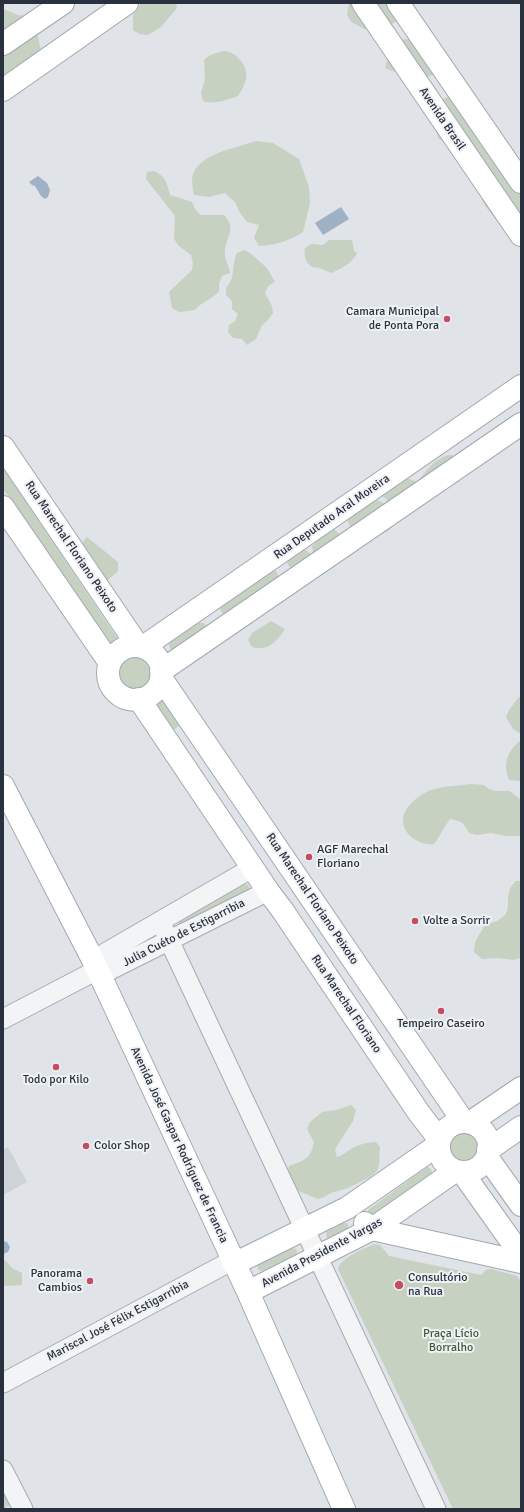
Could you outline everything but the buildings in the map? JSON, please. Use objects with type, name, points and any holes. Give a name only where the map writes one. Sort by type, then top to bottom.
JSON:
[{"type":"main road","points":[[3,44],[63,3]]},
{"type":"main road","points":[[3,90],[127,3]]},
{"type":"main road","name":"Avenida Brasil","points":[[362,3],[521,235]]},
{"type":"main road","points":[[398,3],[521,182]]},
{"type":"main road","name":"Rua Deputado Aral Moreira","points":[[141,647],[521,386]]},
{"type":"main road","points":[[161,674],[521,424]]},
{"type":"main road","name":"Rua Marechal Floriano Peixoto","points":[[3,447],[141,647]]},
{"type":"main road","points":[[3,507],[110,663]]},
{"type":"main road","points":[[141,647],[156,656],[159,661],[161,674],[158,685],[147,697],[139,699],[125,698],[112,687],[108,675],[110,663],[113,657],[125,648],[141,647]]},
{"type":"main road","name":"Rua Marechal Floriano Peixoto","points":[[161,674],[467,1122]]},
{"type":"main road","points":[[139,699],[252,868]]},
{"type":"main road","name":"Avenida José Gaspar Rodríguez de Francia","points":[[3,786],[97,968],[248,1292],[344,1509]]},
{"type":"main road","name":"Rua Marechal Floriano","points":[[252,868],[288,918],[439,1142]]},
{"type":"main road","points":[[521,1088],[467,1122],[450,1126],[445,1129],[439,1142],[439,1154],[448,1168],[459,1171],[473,1171],[478,1168],[488,1153],[521,1127]]},
{"type":"main road","points":[[467,1122],[480,1127],[486,1134],[489,1143],[488,1153],[521,1205]]},
{"type":"main road","points":[[233,1262],[347,1208],[439,1142]]},
{"type":"main road","points":[[459,1171],[521,1255]]},
{"type":"main road","name":"Avenida Presidente Vargas","points":[[248,1292],[372,1229],[459,1171]]},
{"type":"main road","points":[[347,1208],[372,1229],[521,1262]]},
{"type":"street","name":"Julia Cuéto de Estigarribia","points":[[97,968],[160,921],[252,868]]},
{"type":"street","name":"Julia Cuéto de Estigarribia","points":[[3,1018],[97,968],[169,940],[268,891]]},
{"type":"street","points":[[160,921],[436,1509]]},
{"type":"street","name":"Mariscal José Félix Estigarribia","points":[[3,1383],[233,1262]]},
{"type":"street","points":[[3,1470],[23,1509]]},
{"type":"shaded area","points":[[8,1147],[27,1182],[3,1195],[3,1150]]},
{"type":"green space","points":[[141,3],[176,3],[177,8],[161,27],[148,35],[139,34],[133,30],[133,15]]},
{"type":"green space","points":[[349,3],[400,3],[397,21],[383,29],[364,29],[350,21],[347,14]]},
{"type":"green space","points":[[3,9],[18,15],[26,16],[36,28],[41,51],[3,80]]},
{"type":"green space","points":[[411,39],[439,74],[423,77],[392,71],[385,68],[391,46],[396,40]]},
{"type":"green space","points":[[224,51],[233,54],[241,60],[244,65],[246,70],[246,79],[244,86],[238,96],[216,102],[203,101],[201,93],[205,79],[204,60],[211,55]]},
{"type":"green space","points":[[452,94],[521,175],[521,243],[509,229],[501,226],[486,207],[482,200],[479,184],[453,146],[439,139],[436,131],[447,119],[439,102]]},
{"type":"green space","points":[[256,141],[273,143],[299,159],[309,187],[310,203],[303,232],[293,238],[271,245],[259,246],[254,238],[259,225],[247,222],[240,213],[235,202],[225,193],[209,197],[194,195],[192,179],[195,170],[200,164],[218,153]]},
{"type":"green space","points":[[154,171],[164,178],[170,195],[192,202],[195,209],[201,215],[224,215],[230,224],[230,233],[225,254],[230,273],[222,276],[219,284],[219,291],[195,310],[179,312],[172,308],[169,292],[192,270],[193,263],[191,255],[179,246],[174,239],[175,216],[146,179],[147,172]]},
{"type":"green space","points":[[329,240],[352,240],[354,251],[357,253],[349,263],[331,273],[320,268],[312,267],[306,261],[305,254],[305,248],[311,244],[323,245]]},
{"type":"green space","points":[[244,250],[250,253],[267,268],[275,282],[268,286],[265,293],[272,306],[273,313],[262,325],[256,339],[247,345],[242,339],[233,338],[228,332],[229,325],[235,321],[238,314],[232,309],[232,301],[226,295],[226,288],[231,280],[237,253]]},
{"type":"green space","points":[[453,455],[456,460],[390,524],[391,528],[388,531],[370,540],[350,526],[347,519],[373,501],[377,500],[385,504],[387,499],[383,497],[382,493],[404,477],[417,482],[434,463],[442,457]]},
{"type":"green space","points":[[3,468],[117,638],[112,645],[108,644],[3,489]]},
{"type":"green space","points":[[333,528],[345,539],[291,568],[288,565],[287,562],[293,552],[302,547],[311,554],[313,552],[312,546],[317,541],[319,533]]},
{"type":"green space","points":[[87,537],[118,562],[118,571],[107,581],[84,567],[70,567],[67,554],[80,546]]},
{"type":"green space","points":[[268,571],[276,571],[281,581],[224,616],[220,609],[220,605],[246,587],[249,588],[250,584]]},
{"type":"green space","points":[[271,621],[285,629],[272,644],[267,647],[252,647],[248,640],[252,633]]},
{"type":"green space","points":[[193,623],[204,623],[208,629],[172,653],[168,642]]},
{"type":"green space","points":[[132,657],[142,659],[146,662],[151,671],[150,677],[180,722],[179,726],[175,729],[171,729],[142,687],[127,687],[122,683],[118,671],[120,665],[125,660]]},
{"type":"green space","points":[[519,697],[521,697],[521,734],[513,729],[506,717],[509,710]]},
{"type":"green space","points":[[521,740],[521,781],[509,780],[506,763],[513,748]]},
{"type":"green space","points":[[471,784],[484,785],[489,789],[496,791],[510,791],[521,800],[521,836],[506,836],[491,833],[477,835],[469,833],[460,822],[450,819],[434,844],[421,843],[410,836],[406,831],[403,825],[405,812],[409,805],[420,796],[427,791]]},
{"type":"green space","points":[[516,881],[521,881],[521,958],[513,960],[498,958],[482,959],[474,952],[475,942],[485,925],[497,921],[504,916],[507,911],[511,888]]},
{"type":"green space","points":[[244,884],[249,886],[249,890],[179,926],[178,919]]},
{"type":"green space","points":[[351,1105],[356,1110],[353,1121],[335,1149],[337,1157],[360,1145],[376,1142],[380,1147],[379,1165],[377,1171],[370,1177],[348,1188],[318,1199],[291,1188],[287,1175],[289,1166],[309,1156],[314,1142],[307,1129],[310,1122],[322,1112],[336,1110]]},
{"type":"green space","points":[[462,1131],[468,1131],[478,1138],[481,1147],[480,1153],[474,1160],[468,1163],[462,1163],[452,1156],[449,1150],[449,1144],[456,1134]]},
{"type":"green space","points":[[427,1167],[430,1168],[432,1172],[431,1174],[373,1217],[368,1214],[368,1210]]},
{"type":"green space","points":[[343,1223],[347,1223],[348,1229],[331,1239],[327,1238],[326,1232]]},
{"type":"green space","name":"Praça Lício Borralho","points":[[374,1244],[380,1245],[389,1256],[481,1275],[486,1270],[491,1269],[517,1276],[521,1281],[521,1509],[453,1509],[338,1269],[343,1261],[348,1257]]},
{"type":"green space","points":[[292,1248],[296,1249],[296,1255],[262,1271],[258,1270],[258,1264]]},
{"type":"green space","points":[[3,1260],[6,1261],[12,1268],[22,1273],[22,1285],[3,1286]]},
{"type":"green space","points":[[3,1489],[9,1494],[10,1505],[3,1509]]},
{"type":"water","points":[[38,176],[47,183],[50,190],[48,197],[45,199],[41,196],[35,186],[29,182]]},
{"type":"water","points":[[341,207],[349,219],[323,235],[315,223]]},
{"type":"water","points":[[3,1241],[7,1242],[10,1247],[8,1252],[3,1254]]},
{"type":"place","name":"Camara Municipal de Ponta Pora","points":[[447,319]]},
{"type":"place","name":"AGF Marechal Floriano","points":[[309,857]]},
{"type":"place","name":"Volte a Sorrir","points":[[415,921]]},
{"type":"place","name":"Tempeiro Caseiro","points":[[441,1011]]},
{"type":"place","name":"Todo por Kilo","points":[[56,1067]]},
{"type":"place","name":"Color Shop","points":[[86,1146]]},
{"type":"place","name":"Panorama Cambios","points":[[90,1281]]},
{"type":"place","name":"Consultório na Rua","points":[[399,1285]]}]
